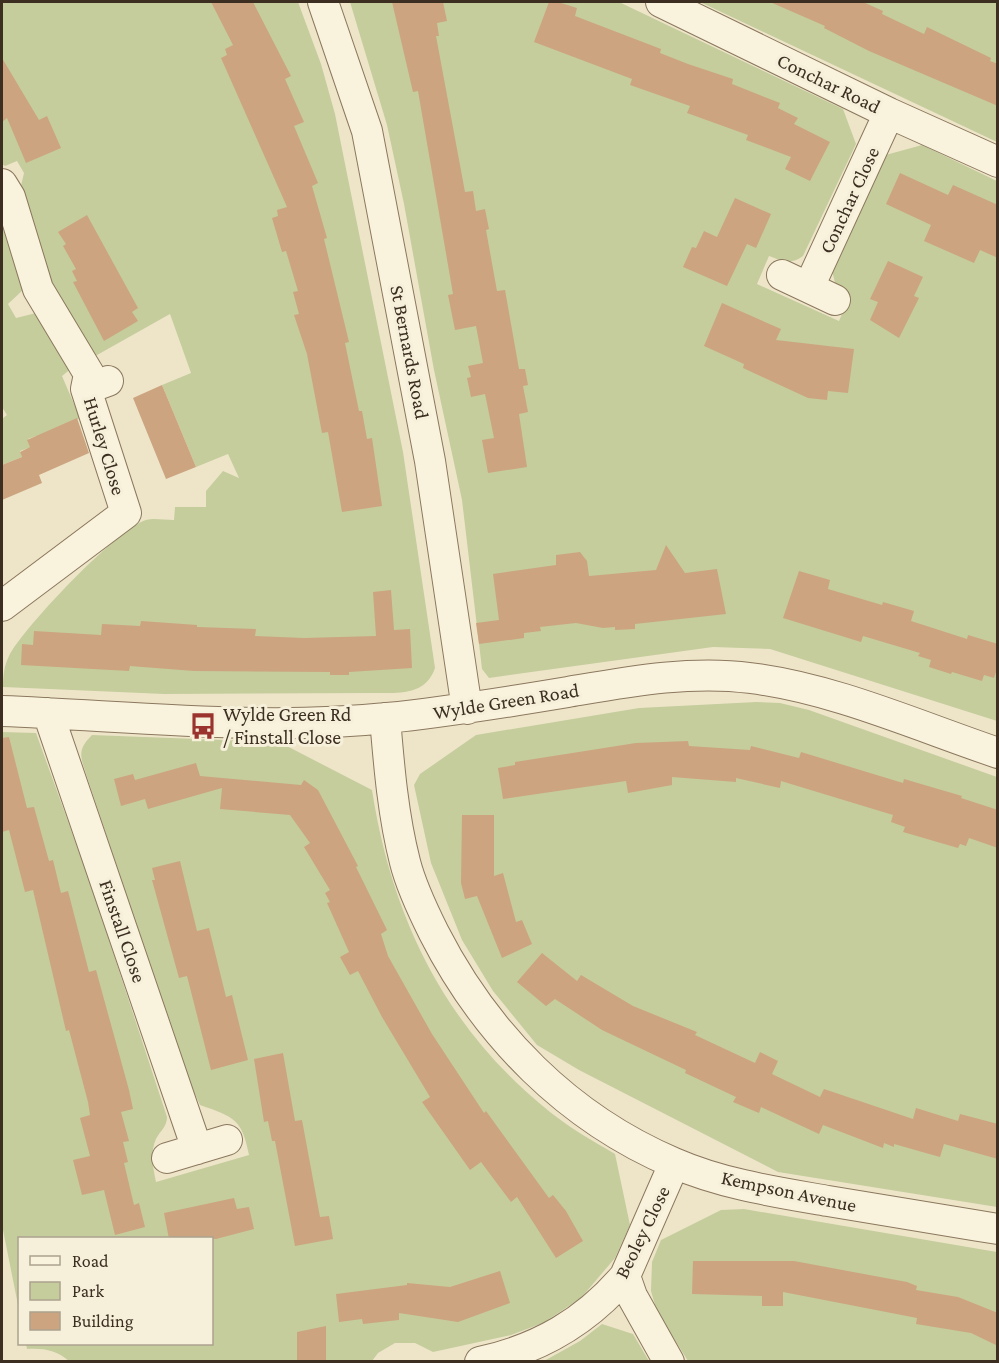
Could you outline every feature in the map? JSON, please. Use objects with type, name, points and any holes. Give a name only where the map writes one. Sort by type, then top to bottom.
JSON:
[{"type":"street","name":"St Bernards Road","points":[[323,2],[368,131],[430,461],[467,709]]},
{"type":"street","name":"Conchar Road","points":[[661,2],[889,113],[998,162]]},
{"type":"street","name":"Conchar Close","points":[[782,274],[822,293],[889,113]]},
{"type":"street","name":"Hurley Close","points":[[2,184],[10,197],[38,289],[97,385],[126,513],[2,606]]},
{"type":"street","name":"Wylde Green Road","points":[[2,711],[249,721],[385,718],[467,709],[622,683],[689,676],[747,677],[805,686],[998,753]]},
{"type":"street","name":"Finstall Close","points":[[48,713],[197,1149]]},
{"type":"street","name":"Kempson Avenue","points":[[385,718],[390,775],[405,863],[425,915],[450,964],[480,1011],[553,1089],[594,1120],[674,1164],[756,1188],[998,1229]]},
{"type":"street","points":[[167,1158],[227,1140]]},
{"type":"street","name":"Beoley Close","points":[[480,1362],[528,1348],[571,1327],[598,1305],[625,1276],[674,1164]]},
{"type":"street","points":[[625,1276],[632,1296],[669,1362]]},
{"type":"green space","points":[[2,2],[298,2],[321,64],[335,114],[403,452],[435,668],[431,677],[419,688],[394,693],[164,694],[3,687],[6,664],[18,642],[72,580],[94,559],[133,527],[146,520],[174,520],[175,507],[206,507],[206,491],[223,471],[239,478],[228,454],[196,467],[162,385],[191,373],[170,314],[90,359],[56,303],[20,190],[24,173],[17,161],[5,166],[2,164]]},
{"type":"green space","points":[[350,2],[619,2],[843,109],[856,144],[803,256],[799,259],[782,261],[769,256],[757,284],[839,321],[850,294],[835,283],[831,266],[882,156],[922,145],[997,181],[997,721],[770,649],[713,647],[489,678],[482,669],[462,500],[434,370],[404,204],[387,125]]},
{"type":"green space","points":[[700,2],[997,2],[997,142]]},
{"type":"green space","points":[[2,205],[25,288],[8,304],[16,318],[36,313],[72,368],[62,376],[80,418],[39,442],[36,436],[28,439],[31,447],[20,451],[22,457],[2,465],[2,419],[7,415],[2,407]]},
{"type":"green space","points":[[756,702],[780,703],[809,710],[997,777],[997,1207],[778,1172],[579,1070],[537,1045],[493,991],[462,940],[431,863],[414,785],[420,774],[476,735],[639,708]]},
{"type":"green space","points":[[2,732],[36,733],[91,885],[167,1117],[166,1124],[156,1139],[153,1149],[156,1182],[249,1155],[243,1134],[235,1121],[200,1105],[187,1077],[83,764],[82,750],[92,735],[279,742],[372,790],[381,837],[410,927],[453,1008],[481,1045],[513,1080],[558,1118],[615,1154],[630,1225],[615,1258],[581,1298],[543,1323],[511,1335],[433,1352],[415,1343],[395,1343],[378,1353],[372,1361],[70,1362],[50,1351],[27,1349],[26,1345],[213,1345],[213,1237],[18,1237],[18,1305],[2,1225]]},
{"type":"green space","points":[[744,1209],[997,1252],[997,1361],[688,1361],[657,1312],[651,1291],[652,1262],[661,1240],[721,1210]]},
{"type":"green space","points":[[602,1324],[633,1334],[649,1361],[544,1361],[580,1341]]},
{"type":"building","points":[[211,2],[253,2],[291,76],[285,79],[304,122],[294,126],[318,183],[312,186],[327,238],[324,239],[349,342],[345,343],[359,411],[362,411],[367,439],[372,438],[382,506],[342,512],[328,432],[322,433],[307,354],[294,315],[299,314],[293,292],[298,291],[286,251],[282,252],[272,218],[278,216],[277,210],[287,207],[221,58],[227,55],[225,49],[233,45]]},
{"type":"building","points":[[392,2],[443,2],[447,21],[437,23],[439,36],[436,36],[465,192],[473,191],[476,211],[485,209],[489,229],[486,230],[497,291],[505,290],[519,369],[525,369],[528,385],[523,386],[528,412],[519,414],[527,467],[488,473],[482,440],[494,438],[485,394],[471,397],[467,378],[471,377],[468,366],[483,363],[476,326],[455,330],[448,295],[453,294],[418,91],[413,92]]},
{"type":"building","points":[[549,2],[558,2],[577,8],[575,16],[661,49],[660,53],[733,79],[732,84],[780,103],[778,108],[798,118],[794,124],[830,142],[810,181],[785,169],[791,157],[746,140],[748,135],[687,113],[690,106],[630,85],[632,79],[534,42]]},
{"type":"building","points":[[770,2],[863,2],[883,11],[882,14],[924,34],[927,27],[991,58],[990,61],[998,64],[998,106],[869,51],[824,28],[825,26]]},
{"type":"building","points":[[2,58],[39,120],[47,116],[61,148],[26,163],[7,118],[2,122]]},
{"type":"building","points":[[900,173],[948,195],[953,185],[998,205],[998,258],[980,250],[974,263],[924,241],[931,225],[886,204]]},
{"type":"building","points":[[735,198],[771,214],[756,248],[747,244],[727,286],[683,267],[692,247],[696,248],[704,231],[717,237]]},
{"type":"building","points":[[87,215],[138,308],[132,312],[138,321],[104,341],[73,282],[77,281],[72,271],[76,269],[63,246],[66,244],[58,232]]},
{"type":"building","points":[[888,261],[923,277],[914,296],[919,298],[899,338],[870,320],[878,302],[870,299]]},
{"type":"building","points":[[722,303],[781,329],[776,340],[854,349],[848,393],[828,391],[827,400],[808,398],[743,368],[744,364],[704,346]]},
{"type":"building","points":[[162,385],[196,467],[166,479],[133,398]]},
{"type":"building","points":[[77,418],[89,453],[39,475],[42,483],[2,500],[2,465],[22,457],[20,452],[30,447],[27,440]]},
{"type":"building","points":[[666,545],[685,573],[717,569],[726,614],[635,624],[635,629],[615,630],[615,627],[603,628],[576,623],[540,627],[541,631],[524,633],[524,638],[479,644],[476,623],[499,620],[493,574],[556,565],[556,555],[580,552],[587,561],[589,576],[656,570]]},
{"type":"building","points":[[799,571],[830,580],[828,589],[882,605],[883,602],[914,611],[911,621],[967,639],[968,635],[998,644],[998,666],[994,678],[984,675],[982,681],[952,672],[951,674],[929,667],[931,660],[918,656],[920,653],[863,636],[861,642],[783,618]]},
{"type":"building","points":[[391,590],[394,630],[410,629],[412,668],[330,675],[330,672],[194,671],[130,666],[129,671],[21,665],[22,644],[33,645],[34,631],[101,635],[102,624],[140,626],[141,621],[197,625],[197,627],[256,629],[255,636],[304,638],[376,636],[373,592]]},
{"type":"building","points":[[9,737],[27,808],[34,807],[49,861],[53,860],[61,893],[68,891],[89,972],[96,970],[129,1090],[133,1109],[121,1112],[129,1141],[123,1142],[128,1162],[124,1163],[134,1205],[139,1203],[145,1227],[115,1235],[104,1190],[82,1195],[73,1160],[90,1156],[80,1118],[90,1115],[88,1102],[69,1030],[66,1031],[33,890],[25,892],[9,830],[2,832],[2,738]]},
{"type":"building","points":[[688,741],[689,746],[750,750],[751,746],[799,758],[801,752],[903,783],[904,779],[962,796],[961,798],[998,810],[998,848],[969,838],[966,846],[960,844],[958,848],[903,832],[905,827],[891,822],[893,815],[781,781],[780,788],[736,778],[736,782],[672,777],[672,785],[628,793],[626,781],[503,799],[498,768],[515,765],[515,762],[636,743]]},
{"type":"building","points":[[196,763],[200,776],[301,785],[304,780],[318,790],[358,866],[356,867],[387,930],[381,934],[388,956],[432,1034],[484,1113],[486,1111],[549,1198],[553,1195],[566,1211],[583,1241],[556,1258],[517,1197],[511,1202],[481,1162],[470,1170],[422,1102],[430,1097],[382,1017],[358,971],[350,975],[340,957],[349,952],[327,903],[330,902],[325,893],[330,890],[304,847],[310,843],[290,815],[220,809],[222,788],[148,809],[145,799],[121,806],[114,779],[133,774],[135,780]]},
{"type":"building","points":[[462,815],[494,815],[494,876],[503,873],[516,922],[522,920],[532,944],[502,958],[477,896],[465,899],[461,883]]},
{"type":"building","points":[[180,861],[197,931],[209,928],[226,997],[232,995],[248,1060],[211,1070],[187,976],[179,978],[152,880],[155,880],[152,868]]},
{"type":"building","points":[[542,953],[577,981],[581,975],[633,1006],[697,1032],[695,1035],[755,1063],[760,1052],[778,1061],[772,1074],[820,1097],[824,1089],[913,1119],[916,1108],[958,1121],[960,1114],[998,1124],[998,1159],[944,1144],[940,1157],[894,1144],[894,1147],[884,1143],[883,1148],[823,1125],[819,1134],[761,1107],[759,1113],[733,1102],[736,1097],[602,1030],[555,999],[546,1006],[517,982]]},
{"type":"building","points":[[283,1053],[295,1121],[302,1120],[320,1217],[329,1216],[333,1239],[295,1246],[275,1141],[272,1141],[268,1121],[264,1122],[254,1059]]},
{"type":"building","points":[[234,1198],[237,1209],[249,1207],[254,1229],[216,1239],[213,1237],[169,1237],[164,1213]]},
{"type":"building","points":[[693,1261],[794,1261],[907,1282],[917,1286],[916,1290],[958,1297],[998,1313],[998,1346],[971,1333],[916,1324],[917,1318],[783,1292],[783,1306],[762,1306],[762,1296],[692,1294]]},
{"type":"building","points":[[500,1271],[510,1303],[458,1322],[399,1313],[399,1320],[363,1324],[362,1319],[339,1322],[336,1294],[407,1285],[407,1283],[450,1287]]},
{"type":"building","points":[[326,1326],[326,1362],[297,1362],[297,1332]]},
{"type":"place","name":"Wylde Green Rd / Finstall Close","points":[[203,726]]}]
